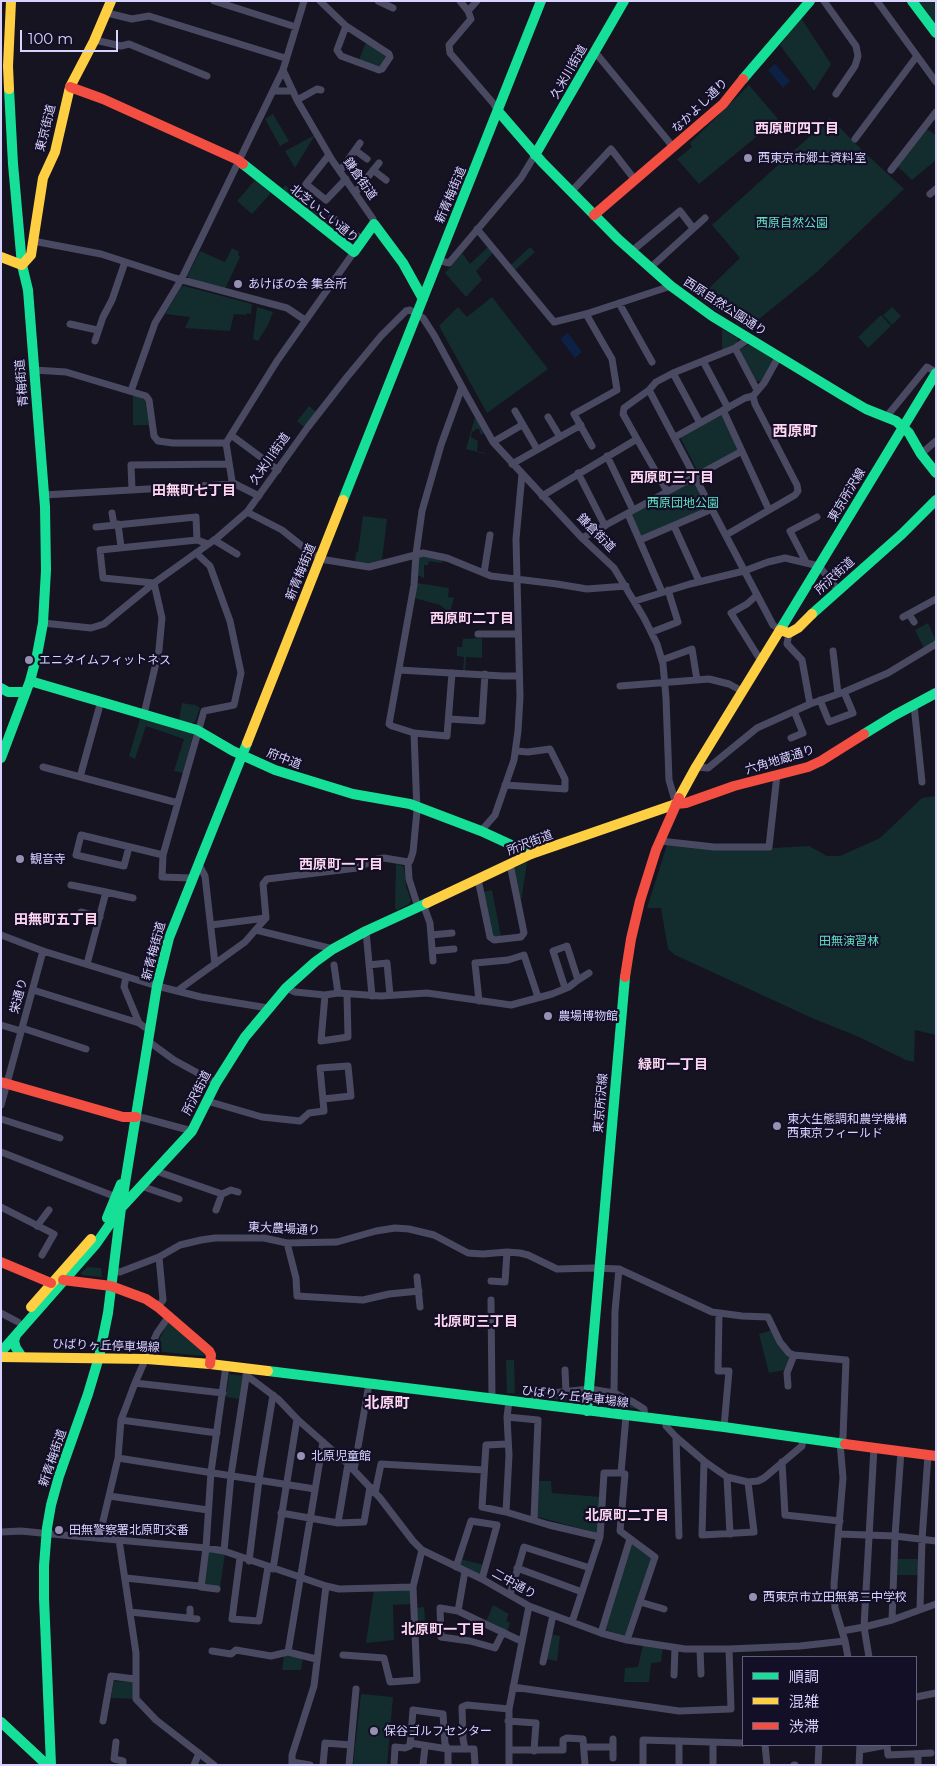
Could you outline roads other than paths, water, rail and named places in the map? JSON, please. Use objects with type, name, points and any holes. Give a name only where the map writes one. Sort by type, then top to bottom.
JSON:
[{"type":"main road","name":"青梅街道","points":[[1,758],[6,731],[26,692],[37,655],[43,623],[46,570],[44,494],[28,290],[22,265],[5,36],[12,1]]},
{"type":"main road","name":"東京街道","points":[[22,265],[31,255],[43,178],[55,152],[70,88],[95,40],[111,1]]},
{"type":"main road","name":"新青梅街道","points":[[51,1765],[44,1598],[47,1533],[51,1505],[59,1476],[99,1357],[108,1313],[121,1208],[157,986],[169,938],[191,878],[418,314],[437,260],[541,1]]},
{"type":"main road","name":"久米川街道","points":[[535,155],[624,1]]},
{"type":"main road","name":"なかよし通り","points":[[594,215],[723,104],[810,1]]},
{"type":"main road","points":[[912,1],[936,33]]},
{"type":"main road","name":"北芝いこい通り","points":[[70,88],[103,99],[238,160],[354,252]]},
{"type":"main road","name":"西原自然公園通り","points":[[498,111],[535,155],[571,192],[671,286],[712,316],[866,409],[888,416],[903,426],[936,473]]},
{"type":"main road","points":[[354,252],[374,224]]},
{"type":"main road","name":"鎌倉街道","points":[[374,224],[402,263],[423,299]]},
{"type":"main road","points":[[1,256],[22,265]]},
{"type":"main road","name":"東京所沢線","points":[[784,632],[819,566],[936,373]]},
{"type":"main road","name":"所沢街道","points":[[1,1352],[100,1238],[121,1208],[192,1131],[216,1083],[245,1037],[286,988],[311,964],[333,948],[366,931],[531,854],[676,804],[742,691],[761,661],[784,632],[798,628],[902,534],[936,500]]},
{"type":"main road","name":"府中道","points":[[30,681],[197,730],[240,755],[275,770],[353,794],[417,807],[481,830],[531,854]]},
{"type":"main road","points":[[1,688],[8,692],[26,692]]},
{"type":"main road","name":"六角地蔵通り","points":[[676,804],[686,803],[734,786],[808,767],[936,693]]},
{"type":"main road","name":"東京所沢線","points":[[587,1411],[624,983],[631,939],[640,901],[660,841],[676,804]]},
{"type":"main road","points":[[4,1083],[123,1117],[136,1118]]},
{"type":"main road","name":"新青梅街道","points":[[107,1218],[129,1164]]},
{"type":"main road","points":[[127,1178],[141,1186]]},
{"type":"main road","name":"所沢街道","points":[[1,1341],[107,1218],[121,1208]]},
{"type":"main road","points":[[1,1262],[51,1283]]},
{"type":"main road","points":[[63,1280],[111,1286],[146,1299],[169,1316],[209,1351],[211,1355],[210,1364]]},
{"type":"main road","points":[[16,1335],[14,1340],[16,1348],[22,1357]]},
{"type":"main road","name":"ひばりヶ丘停車場線","points":[[1,1357],[99,1357],[210,1364],[247,1372],[369,1384],[724,1427],[932,1456]]},
{"type":"main road","points":[[1,1722],[47,1765]]},
{"type":"street","points":[[214,1],[296,27]]},
{"type":"street","points":[[131,391],[155,323],[181,280],[283,70],[285,58],[304,1]]},
{"type":"street","points":[[320,1],[346,26],[389,54],[390,57],[382,69],[379,70],[341,56],[337,50],[346,26]]},
{"type":"street","points":[[378,1],[393,8]]},
{"type":"street","points":[[460,1],[468,11],[471,20],[449,45],[450,53],[498,111]]},
{"type":"street","points":[[468,11],[478,1]]},
{"type":"street","points":[[824,1],[856,46],[858,56],[855,66],[836,94]]},
{"type":"street","points":[[877,1],[936,82]]},
{"type":"street","points":[[107,13],[132,19],[149,16],[285,58]]},
{"type":"street","points":[[95,40],[121,46],[129,44],[207,76]]},
{"type":"street","points":[[595,52],[674,148]]},
{"type":"street","points":[[855,139],[917,56]]},
{"type":"street","name":"鎌倉街道","points":[[283,70],[297,100],[329,155],[374,224]]},
{"type":"street","points":[[297,100],[317,89],[321,90]]},
{"type":"street","points":[[273,91],[293,91]]},
{"type":"street","points":[[891,170],[936,112]]},
{"type":"street","points":[[340,171],[360,143]]},
{"type":"street","points":[[571,192],[611,149],[635,180]]},
{"type":"street","points":[[355,150],[367,159]]},
{"type":"street","points":[[329,155],[306,184],[326,200],[346,179]]},
{"type":"street","points":[[437,260],[448,263],[521,178],[535,155]]},
{"type":"street","points":[[355,193],[379,163]]},
{"type":"street","points":[[373,170],[386,180]]},
{"type":"street","points":[[632,251],[680,211],[693,228]]},
{"type":"street","points":[[332,217],[364,240]]},
{"type":"street","points":[[650,268],[705,218]]},
{"type":"street","points":[[477,229],[554,322],[586,314],[671,286]]},
{"type":"street","points":[[33,241],[85,250],[181,280],[287,308],[305,320]]},
{"type":"street","name":"北芝いこい通り","points":[[226,443],[305,320],[354,252]]},
{"type":"street","points":[[95,341],[97,330],[112,300],[125,262]]},
{"type":"street","points":[[618,303],[652,362]]},
{"type":"street","name":"久米川街道","points":[[43,623],[84,628],[100,626],[154,583],[211,542],[247,512],[308,427],[381,336],[406,311],[410,310],[418,314]]},
{"type":"street","name":"鎌倉街道","points":[[418,314],[423,318],[434,335],[494,442],[542,496],[614,568],[652,632],[662,660],[665,683],[669,780],[676,804]]},
{"type":"street","points":[[586,314],[612,359],[617,390],[574,414],[592,446]]},
{"type":"street","points":[[70,324],[97,330]]},
{"type":"street","points":[[667,491],[637,439],[623,411],[624,408],[656,382],[673,373],[735,348],[750,338]]},
{"type":"street","points":[[726,535],[795,495],[798,488],[755,404],[755,393],[735,348]]},
{"type":"street","points":[[675,437],[755,393],[780,356]]},
{"type":"street","points":[[703,361],[726,409],[742,451],[769,510]]},
{"type":"street","points":[[888,416],[928,368],[936,373]]},
{"type":"street","points":[[34,370],[66,372],[146,396],[149,400],[155,440],[173,443],[226,443],[232,481],[259,496]]},
{"type":"street","points":[[673,373],[700,423]]},
{"type":"street","points":[[452,673],[447,736],[414,733],[389,724],[414,585],[422,511],[441,445],[462,387]]},
{"type":"street","points":[[648,390],[669,430],[675,437],[773,625],[784,632],[787,644],[802,660],[810,704]]},
{"type":"street","points":[[515,411],[537,449]]},
{"type":"street","points":[[548,417],[560,437]]},
{"type":"street","points":[[494,442],[522,425]]},
{"type":"street","points":[[512,464],[581,426]]},
{"type":"street","points":[[231,435],[278,470]]},
{"type":"street","points":[[542,496],[637,439]]},
{"type":"street","points":[[921,454],[936,441]]},
{"type":"street","points":[[582,538],[742,451]]},
{"type":"street","points":[[607,456],[631,512],[640,540],[678,622],[652,632]]},
{"type":"street","points":[[132,490],[131,465],[229,464]]},
{"type":"street","points":[[578,473],[605,526]]},
{"type":"street","points":[[481,830],[495,815],[516,751],[519,676],[516,539],[522,474]]},
{"type":"street","points":[[44,494],[235,484]]},
{"type":"street","points":[[640,540],[712,509]]},
{"type":"street","points":[[247,512],[282,530],[312,554],[320,558],[369,567],[423,553],[446,558],[491,576],[591,589],[626,586]]},
{"type":"street","points":[[112,513],[121,547]]},
{"type":"street","points":[[96,527],[196,517],[197,540]]},
{"type":"street","points":[[806,562],[790,531],[817,517]]},
{"type":"street","points":[[674,526],[698,581]]},
{"type":"street","points":[[484,573],[490,535]]},
{"type":"street","points":[[144,714],[159,649],[162,618],[154,583],[103,578],[100,550],[197,540],[211,542],[238,554]]},
{"type":"street","points":[[191,878],[162,877],[163,855],[197,730],[204,711],[234,705],[241,673],[230,621],[210,566],[196,553]]},
{"type":"street","points":[[635,601],[698,581],[744,571],[785,558],[819,566],[838,590]]},
{"type":"street","points":[[757,595],[747,604],[731,613],[761,661]]},
{"type":"street","points":[[914,622],[906,616],[936,599]]},
{"type":"street","points":[[478,634],[518,634]]},
{"type":"street","points":[[696,767],[708,768],[756,728],[888,673],[936,644]]},
{"type":"street","points":[[662,660],[692,649],[697,680]]},
{"type":"street","points":[[820,700],[829,722],[853,712],[841,693],[833,652]]},
{"type":"street","points":[[399,670],[519,676]]},
{"type":"street","points":[[449,720],[482,721],[486,674]]},
{"type":"street","points":[[620,686],[709,679],[729,684],[742,691]]},
{"type":"street","points":[[80,776],[102,701]]},
{"type":"street","points":[[914,705],[922,782]]},
{"type":"street","points":[[792,738],[803,733],[794,711]]},
{"type":"street","points":[[414,733],[417,807],[413,852],[408,862],[410,879],[420,906],[430,922],[433,961]]},
{"type":"street","points":[[505,785],[565,789],[565,779],[550,749],[516,751]]},
{"type":"street","points":[[43,767],[178,803]]},
{"type":"street","points":[[660,841],[714,847],[769,847],[776,776]]},
{"type":"street","points":[[129,847],[124,866],[76,855],[81,835],[163,855]]},
{"type":"street","points":[[177,991],[245,942],[266,918],[263,884],[267,879],[357,868],[384,858],[408,862]]},
{"type":"street","points":[[198,863],[205,876],[215,964]]},
{"type":"street","points":[[478,879],[490,937],[494,940],[521,937],[524,933],[510,864]]},
{"type":"street","points":[[71,885],[134,898]]},
{"type":"street","points":[[88,964],[106,892]]},
{"type":"street","points":[[81,912],[100,917]]},
{"type":"street","points":[[211,925],[266,918]]},
{"type":"street","points":[[256,930],[333,948]]},
{"type":"street","points":[[366,931],[372,996]]},
{"type":"street","points":[[431,935],[452,933]]},
{"type":"street","points":[[1,935],[43,951],[157,986],[201,997],[268,1008]]},
{"type":"street","points":[[565,988],[553,951],[567,946],[578,980]]},
{"type":"street","points":[[432,951],[454,949]]},
{"type":"street","name":"栄通り","points":[[1,1106],[4,1083],[43,951]]},
{"type":"street","points":[[479,1002],[475,963],[508,960],[524,955],[538,997]]},
{"type":"street","points":[[369,964],[387,963],[390,995]]},
{"type":"street","points":[[334,966],[338,993]]},
{"type":"street","points":[[286,988],[295,992],[325,995],[338,993],[372,996],[427,993],[479,1002],[511,1005],[552,994],[588,973]]},
{"type":"street","points":[[126,977],[124,987],[139,1023],[149,1036],[174,1060],[216,1083]]},
{"type":"street","points":[[32,990],[139,1023]]},
{"type":"street","points":[[325,995],[321,1040],[348,1037],[347,995]]},
{"type":"street","points":[[1,1025],[86,1049]]},
{"type":"street","points":[[208,1101],[262,1117],[300,1121],[309,1114],[324,1111],[320,1068],[348,1066],[351,1096],[323,1099]]},
{"type":"street","points":[[136,1118],[144,1118],[192,1131]]},
{"type":"street","points":[[1,1119],[60,1138]]},
{"type":"street","points":[[1,1152],[116,1197]]},
{"type":"street","points":[[156,1171],[222,1194]]},
{"type":"street","points":[[141,1186],[180,1199]]},
{"type":"street","points":[[216,1210],[222,1194],[230,1190],[238,1192]]},
{"type":"street","points":[[1,1207],[54,1234],[42,1255]]},
{"type":"street","points":[[37,1226],[49,1210]]},
{"type":"street","name":"東大農場通り","points":[[113,1271],[120,1272],[159,1257],[180,1245],[194,1241],[215,1238],[264,1238],[288,1243],[337,1242],[376,1231],[400,1228],[418,1230],[434,1235],[468,1253],[507,1252],[528,1255],[557,1269],[619,1269]]},
{"type":"street","points":[[288,1243],[296,1278],[297,1296],[363,1300],[418,1290]]},
{"type":"street","points":[[491,1281],[505,1282],[507,1252]]},
{"type":"street","points":[[158,1307],[163,1300],[159,1257]]},
{"type":"street","points":[[614,1393],[615,1311],[619,1269],[712,1312],[768,1317],[780,1342],[788,1353],[846,1360],[843,1437],[840,1442],[843,1478],[834,1584],[835,1608],[848,1656]]},
{"type":"street","points":[[417,1277],[420,1307]]},
{"type":"street","points":[[491,1300],[492,1399]]},
{"type":"street","points":[[1,1313],[18,1322]]},
{"type":"street","points":[[719,1314],[718,1371],[728,1371],[724,1427]]},
{"type":"street","points":[[99,1538],[118,1458],[121,1420],[135,1382],[147,1359],[157,1333],[169,1316]]},
{"type":"street","points":[[788,1386],[787,1373],[794,1355]]},
{"type":"street","points":[[201,1588],[206,1548],[211,1472],[226,1366]]},
{"type":"street","points":[[565,1370],[566,1392]]},
{"type":"street","points":[[224,1551],[231,1475],[247,1372]]},
{"type":"street","name":"二中通り","points":[[247,1372],[354,1470],[376,1493],[422,1550],[482,1579],[529,1606],[600,1633],[627,1640],[675,1648],[758,1648],[800,1646],[845,1640]]},
{"type":"street","points":[[135,1382],[223,1393]]},
{"type":"street","points":[[354,1470],[369,1384]]},
{"type":"street","points":[[531,1404],[539,1395],[590,1389],[614,1393],[644,1409],[645,1418]]},
{"type":"street","points":[[249,1561],[259,1480],[273,1395]]},
{"type":"street","points":[[482,1579],[497,1525],[504,1511],[509,1455],[507,1417],[509,1401]]},
{"type":"street","points":[[621,1473],[626,1416]]},
{"type":"street","points":[[507,1417],[538,1420],[534,1520]]},
{"type":"street","points":[[240,1558],[232,1619],[260,1621],[297,1419]]},
{"type":"street","points":[[121,1420],[217,1434]]},
{"type":"street","points":[[666,1421],[666,1426],[676,1437],[704,1461],[726,1477],[748,1482],[764,1478],[802,1446],[803,1438]]},
{"type":"street","points":[[676,1437],[679,1536]]},
{"type":"street","points":[[288,1652],[323,1442]]},
{"type":"street","points":[[508,1444],[486,1445],[482,1507],[504,1511],[549,1525],[600,1537]]},
{"type":"street","points":[[869,1656],[864,1627],[874,1447]]},
{"type":"street","points":[[892,1620],[894,1536],[901,1451]]},
{"type":"street","points":[[920,1608],[922,1540],[932,1456]]},
{"type":"street","points":[[118,1458],[315,1489]]},
{"type":"street","points":[[704,1461],[702,1534],[754,1532],[748,1482]]},
{"type":"street","points":[[782,1462],[785,1515],[840,1521]]},
{"type":"street","points":[[338,1523],[348,1464]]},
{"type":"street","points":[[376,1493],[381,1464],[484,1470]]},
{"type":"street","points":[[572,1622],[600,1537],[604,1473],[625,1474],[620,1531],[655,1558],[627,1640]]},
{"type":"street","points":[[726,1477],[730,1534]]},
{"type":"street","points":[[281,1513],[338,1523],[364,1522],[370,1487]]},
{"type":"street","points":[[109,1496],[208,1510]]},
{"type":"street","points":[[456,1567],[471,1520],[497,1525]]},
{"type":"street","points":[[1,1532],[47,1533],[224,1551],[270,1568],[340,1589],[413,1587]]},
{"type":"street","points":[[839,1534],[868,1534],[936,1541]]},
{"type":"street","points":[[600,1633],[630,1539]]},
{"type":"street","points":[[119,1540],[136,1653],[136,1699],[156,1720],[214,1765]]},
{"type":"street","points":[[510,1595],[524,1547],[590,1568]]},
{"type":"street","points":[[343,1654],[384,1658],[390,1682],[417,1680],[413,1587],[422,1550]]},
{"type":"street","points":[[517,1568],[582,1592]]},
{"type":"street","points":[[458,1611],[465,1571]]},
{"type":"street","points":[[126,1578],[217,1589]]},
{"type":"street","points":[[310,1765],[292,1764],[292,1755],[314,1686],[326,1586]]},
{"type":"street","points":[[640,1602],[664,1609]]},
{"type":"street","points":[[842,1631],[892,1620],[920,1608],[936,1604]]},
{"type":"street","points":[[509,1765],[509,1709],[529,1606]]},
{"type":"street","points":[[503,1632],[496,1648],[470,1641],[441,1637],[440,1608],[458,1611],[503,1632],[521,1642]]},
{"type":"street","points":[[130,1612],[193,1618],[190,1610]]},
{"type":"street","points":[[543,1662],[553,1615]]},
{"type":"street","points":[[674,1675],[675,1648]]},
{"type":"street","points":[[758,1648],[758,1656]]},
{"type":"street","points":[[700,1649],[701,1674]]},
{"type":"street","points":[[513,1687],[679,1711],[731,1709],[729,1649]]},
{"type":"street","points":[[212,1651],[231,1654],[236,1650],[271,1656],[288,1652],[316,1659]]},
{"type":"street","points":[[104,1721],[111,1676],[135,1679]]},
{"type":"street","points":[[349,1765],[356,1689]]},
{"type":"street","points":[[917,1696],[936,1693]]},
{"type":"street","points":[[465,1748],[462,1707],[467,1705],[509,1709]]},
{"type":"street","points":[[394,1765],[395,1747],[405,1748],[410,1746],[413,1710],[443,1714],[445,1744],[448,1749],[448,1765]]},
{"type":"street","points":[[508,1721],[536,1723],[534,1751]]},
{"type":"street","points":[[509,1750],[563,1750],[563,1740],[566,1738],[583,1739],[585,1765]]},
{"type":"street","points":[[613,1739],[613,1758]]},
{"type":"street","points":[[643,1765],[643,1740],[742,1743]]},
{"type":"street","points":[[679,1741],[679,1765]]},
{"type":"street","points":[[116,1742],[114,1759],[123,1761],[123,1765]]},
{"type":"street","points":[[713,1742],[713,1765]]},
{"type":"street","points":[[323,1765],[325,1743],[351,1745]]},
{"type":"street","points":[[410,1744],[448,1749],[474,1749],[475,1765]]},
{"type":"street","points":[[765,1746],[767,1765]]},
{"type":"street","points":[[818,1765],[819,1746]]},
{"type":"street","points":[[859,1765],[860,1747],[873,1746]]},
{"type":"street","points":[[886,1746],[888,1755],[932,1753]]},
{"type":"street","points":[[423,1765],[424,1747]]},
{"type":"street","points":[[584,1747],[613,1747]]},
{"type":"street","points":[[194,1765],[199,1753]]},
{"type":"street","points":[[918,1754],[918,1765]]},
{"type":"water","points":[[775,64],[790,81],[783,88],[768,70]]},
{"type":"water","points":[[568,333],[582,352],[575,358],[560,339]]},
{"type":"place","name":"西東京市郷土資料室","points":[[748,158]]},
{"type":"place","name":"あけぼの会 集会所","points":[[238,284]]},
{"type":"place","name":"エニタイムフィットネス","points":[[29,660]]},
{"type":"place","name":"観音寺","points":[[20,859]]},
{"type":"place","name":"農場博物館","points":[[548,1016]]},
{"type":"place","name":"東大生態調和農学機構 西東京フィールド","points":[[777,1126]]},
{"type":"place","name":"北原児童館","points":[[301,1456]]},
{"type":"place","name":"田無警察署北原町交番","points":[[59,1530]]},
{"type":"place","name":"西東京市立田無第二中学校","points":[[753,1597]]},
{"type":"place","name":"保谷ゴルフセンター","points":[[374,1731]]},
{"type":"district","name":"西原町四丁目","points":[[797,129]]},
{"type":"district","name":"西原町","points":[[795,432]]},
{"type":"district","name":"西原町三丁目","points":[[672,478]]},
{"type":"district","name":"田無町七丁目","points":[[194,491]]},
{"type":"district","name":"西原町二丁目","points":[[472,619]]},
{"type":"district","name":"西原町一丁目","points":[[341,865]]},
{"type":"district","name":"田無町五丁目","points":[[56,920]]},
{"type":"district","name":"緑町一丁目","points":[[673,1065]]},
{"type":"district","name":"北原町三丁目","points":[[476,1322]]},
{"type":"district","name":"北原町","points":[[387,1404]]},
{"type":"district","name":"北原町二丁目","points":[[627,1516]]},
{"type":"district","name":"北原町一丁目","points":[[443,1630]]},
{"type":"park label","name":"西原自然公園","points":[[792,223]]},
{"type":"park label","name":"西原団地公園","points":[[683,503]]},
{"type":"park label","name":"田無演習林","points":[[849,941]]}]
